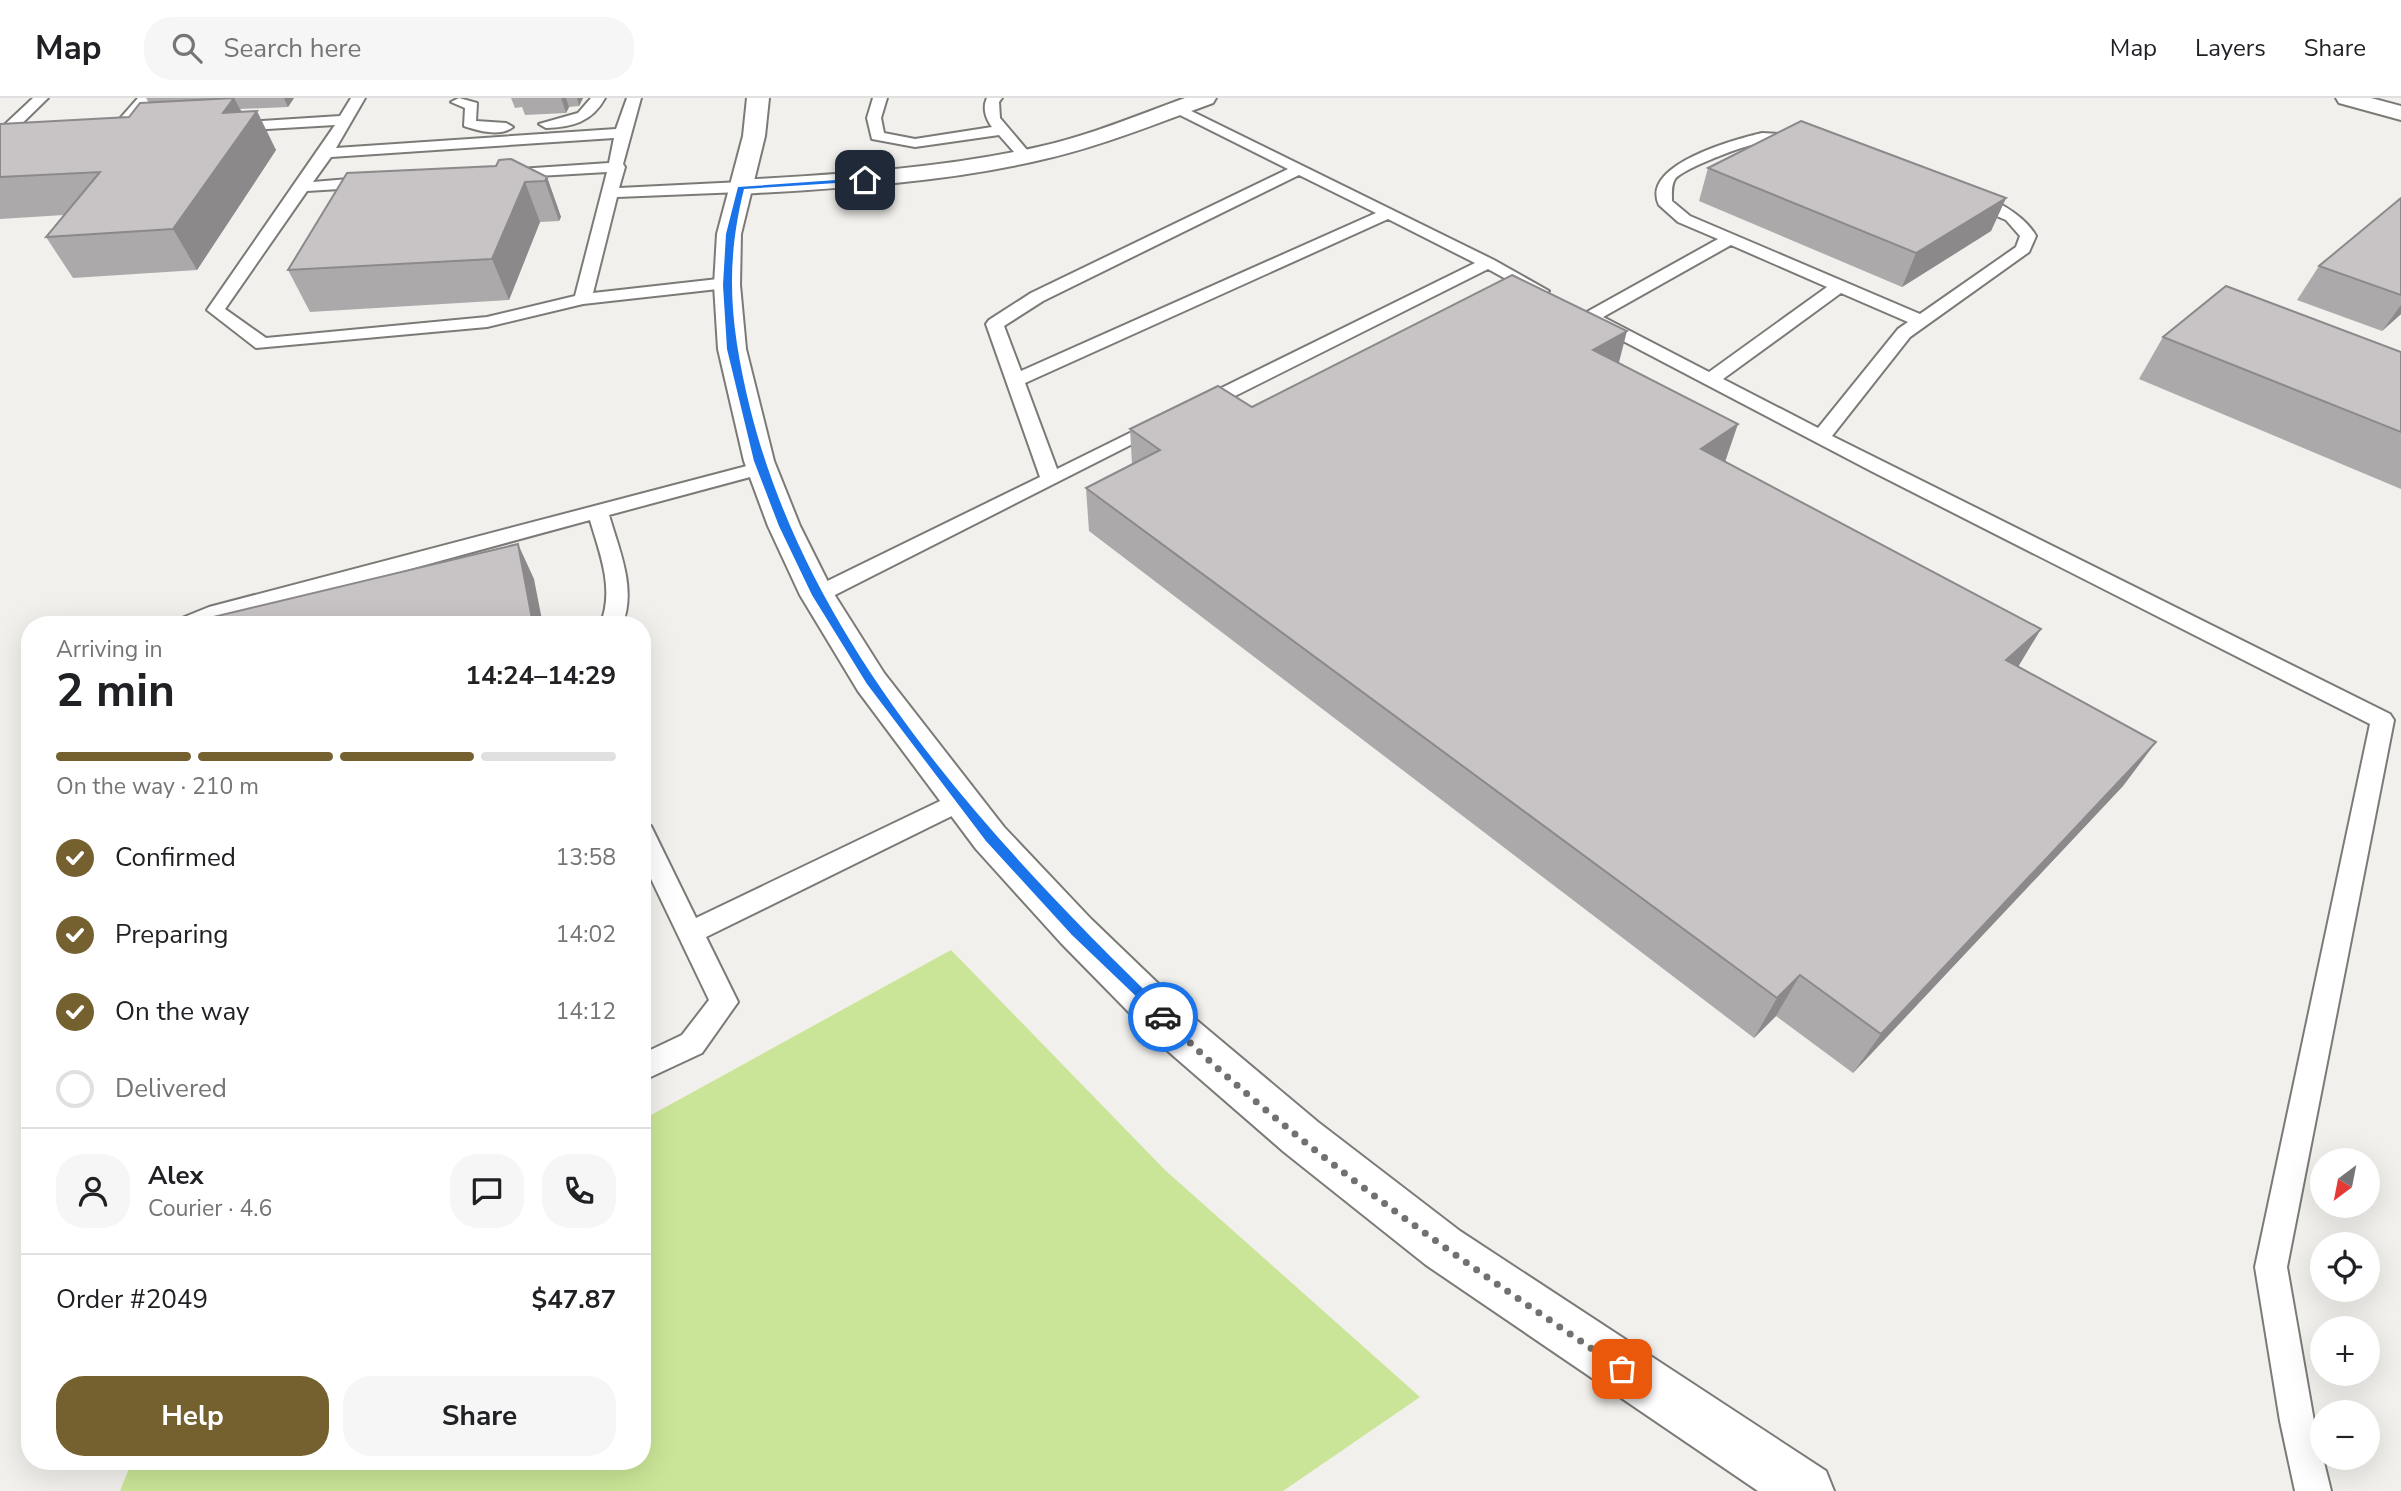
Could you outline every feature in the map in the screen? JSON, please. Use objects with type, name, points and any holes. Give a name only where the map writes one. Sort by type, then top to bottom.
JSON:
[{"type":"street","points":[[758,98],[754,136],[729,234],[727,283],[732,349],[762,468],[784,526],[817,595],[871,682],[990,838],[1076,931],[1178,1032],[1301,1137],[1443,1248],[1807,1491]]},
{"type":"street","points":[[741,187],[922,175],[1026,156],[1102,136],[1205,98]]},
{"type":"street","points":[[2347,98],[2401,113]]},
{"type":"lane","points":[[4,142],[41,98]]},
{"type":"lane","points":[[141,132],[108,135],[145,98]]},
{"type":"lane","points":[[358,98],[326,153],[216,310],[262,344],[487,322],[583,299],[727,283]]},
{"type":"lane","points":[[446,144],[455,110],[472,106],[469,123],[484,128],[568,123],[587,114],[598,98]]},
{"type":"lane","points":[[583,299],[618,167],[622,133],[634,98]]},
{"type":"lane","points":[[880,98],[874,118],[877,136],[915,143],[1002,130]]},
{"type":"lane","points":[[995,98],[992,101],[993,119],[1026,156]]},
{"type":"lane","points":[[1177,108],[1557,299]]},
{"type":"lane","points":[[209,128],[345,120]]},
{"type":"lane","points":[[326,153],[622,133]]},
{"type":"lane","points":[[1820,143],[1802,139],[1762,137],[1689,163],[1671,174],[1664,186],[1664,202],[1684,219],[1921,321]]},
{"type":"lane","points":[[481,175],[618,167]]},
{"type":"lane","points":[[1051,479],[995,324],[1037,297],[1297,170]]},
{"type":"lane","points":[[303,187],[385,181]]},
{"type":"lane","points":[[610,193],[741,187]]},
{"type":"lane","points":[[1821,437],[1905,333],[2023,249],[2028,236],[2025,227],[2010,216],[1958,196]]},
{"type":"lane","points":[[1017,380],[1387,214]]},
{"type":"lane","points":[[1730,239],[1586,314],[1821,437],[2382,720],[2271,1267],[2297,1421],[2313,1491]]},
{"type":"lane","points":[[817,595],[1488,263]]},
{"type":"lane","points":[[1710,379],[1839,286]]},
{"type":"lane","points":[[208,616],[762,468]]},
{"type":"lane","points":[[598,511],[620,597],[616,616]]},
{"type":"lane","points":[[690,933],[961,800]]},
{"type":"lane","points":[[651,852],[724,1002],[692,1044],[651,1064]]},
{"type":"green space","points":[[951,950],[1165,1170],[1420,1397],[1283,1491],[120,1491],[128,1470],[651,1470],[651,1115]]},
{"type":"building","points":[[234,98],[223,113],[257,111],[173,229],[46,237],[100,172],[0,177],[0,124],[129,117],[140,103]]},
{"type":"building","points":[[1801,121],[2006,198],[1916,253],[1708,168]]},
{"type":"building","points":[[511,159],[547,177],[545,181],[525,182],[492,259],[288,270],[347,173],[496,166],[499,160]]},
{"type":"building","points":[[2401,198],[2401,295],[2319,266]]},
{"type":"building","points":[[1512,275],[1627,331],[1593,350],[1738,424],[1701,449],[2041,629],[2006,660],[2156,742],[1881,1034],[1800,975],[1777,998],[1086,488],[1160,450],[1130,429],[1218,386],[1252,407]]},
{"type":"building","points":[[2226,286],[2401,352],[2401,432],[2163,337]]},
{"type":"building","points":[[518,544],[532,616],[218,616]]},
{"type":"way so far","points":[[1163,1017],[1301,1137],[1443,1248],[1622,1369]]},
{"type":"route","points":[[865,180],[741,187],[729,234],[727,285],[732,349],[759,461],[784,526],[817,595],[871,682],[990,838],[1076,931],[1163,1017]]}]
